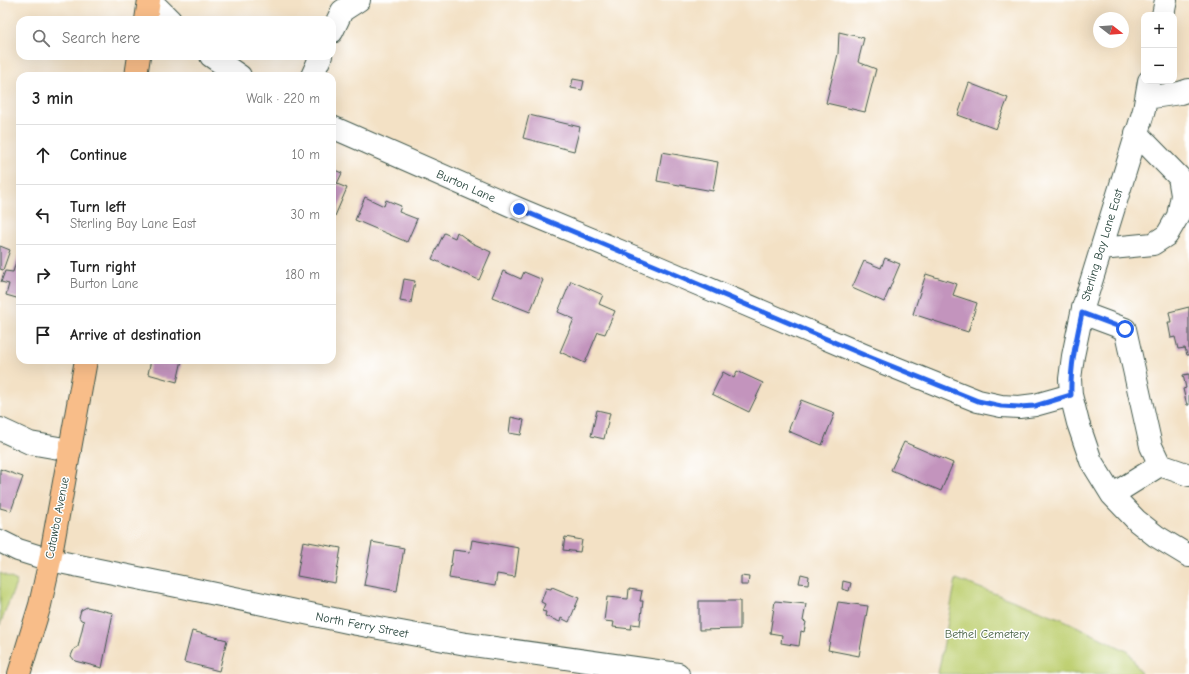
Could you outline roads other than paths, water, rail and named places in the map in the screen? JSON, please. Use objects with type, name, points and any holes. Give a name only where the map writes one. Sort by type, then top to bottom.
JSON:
[{"type":"main road","points":[[147,16],[150,0]]},
{"type":"main road","points":[[137,72],[138,60]]},
{"type":"main road","name":"Catawba Avenue","points":[[19,674],[40,605],[50,560],[85,364]]},
{"type":"street","points":[[150,0],[166,16]]},
{"type":"street","points":[[1164,12],[1166,0]]},
{"type":"street","points":[[336,22],[343,4]]},
{"type":"street","points":[[217,60],[234,72]]},
{"type":"street","points":[[314,72],[319,60]]},
{"type":"street","points":[[1148,89],[1180,93],[1189,90]]},
{"type":"street","name":"Sterling Bay Lane East","points":[[1148,89],[1082,313],[1073,356],[1070,379],[1071,395],[1078,423],[1092,462],[1112,495],[1137,520],[1156,536],[1189,556]]},
{"type":"street","name":"Burton Lane","points":[[336,128],[519,209],[864,355],[978,401],[1001,406],[1035,406],[1071,395]]},
{"type":"street","points":[[1101,249],[1153,244],[1167,235],[1178,216],[1182,195],[1179,178],[1136,133]]},
{"type":"street","points":[[1082,313],[1125,329],[1151,446],[1160,465],[1189,475]]},
{"type":"street","points":[[0,429],[30,443],[70,450]]},
{"type":"street","points":[[1112,495],[1160,465]]},
{"type":"street","name":"North Ferry Street","points":[[0,541],[18,550],[50,560],[357,624],[466,644],[678,674]]},
{"type":"park label","name":"Bethel Cemetery","points":[[987,634]]}]
